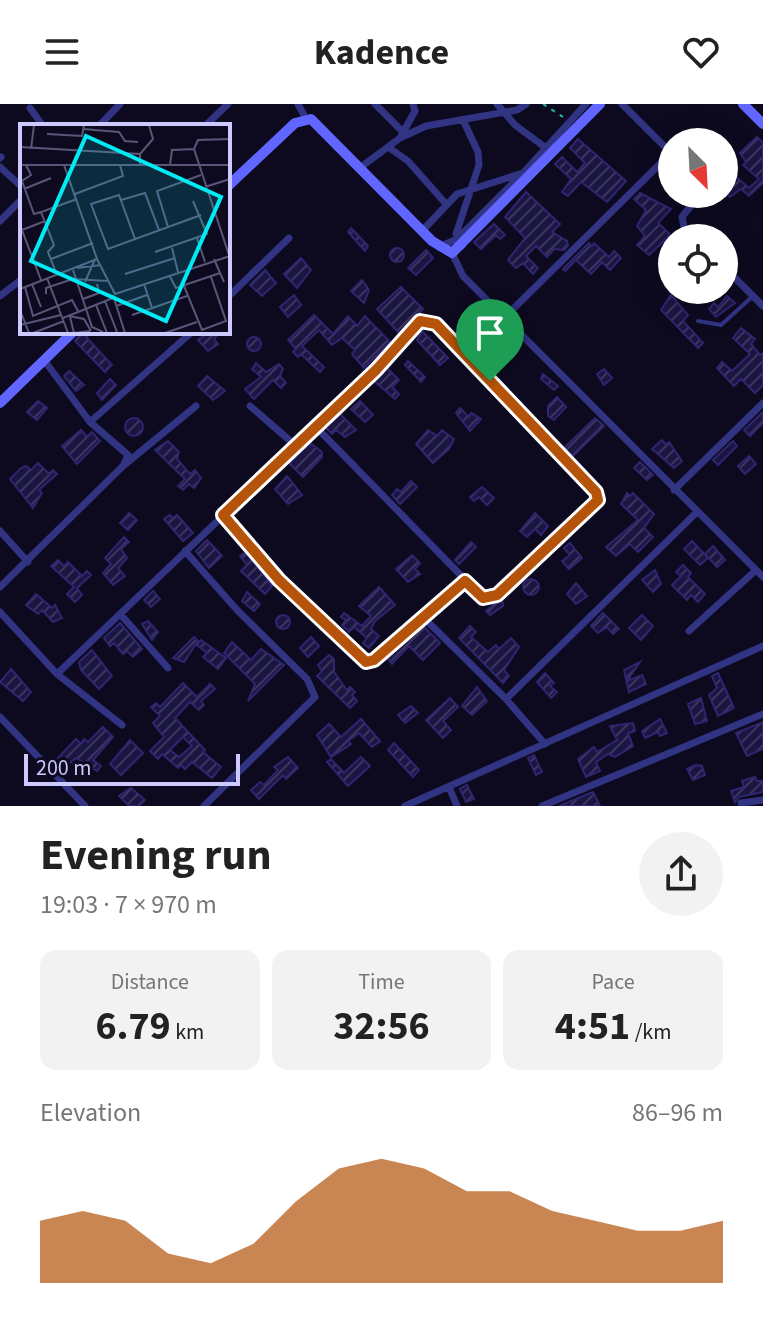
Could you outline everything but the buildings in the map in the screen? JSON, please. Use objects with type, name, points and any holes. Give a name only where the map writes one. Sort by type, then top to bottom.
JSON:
[{"type":"street","points":[[101,124],[120,104]]},
{"type":"street","points":[[207,124],[228,104]]},
{"type":"street","points":[[298,104],[306,119],[322,127],[422,231],[439,247],[452,253],[463,276],[763,577]]},
{"type":"street","points":[[375,104],[401,135]]},
{"type":"street","points":[[361,167],[401,135],[415,111],[413,104]]},
{"type":"street","points":[[497,104],[528,137],[546,148]]},
{"type":"street","points":[[401,135],[426,126],[504,112],[526,104]]},
{"type":"street","points":[[452,253],[586,104]]},
{"type":"street","points":[[439,247],[460,243],[600,104]]},
{"type":"street","points":[[622,104],[658,141]]},
{"type":"street","points":[[743,104],[763,124]]},
{"type":"street","points":[[30,108],[42,124]]},
{"type":"street","points":[[230,184],[295,123],[306,119]]},
{"type":"street","points":[[460,243],[456,234],[473,190],[480,158],[463,120]]},
{"type":"street","points":[[388,147],[408,161],[446,204]]},
{"type":"street","points":[[0,167],[20,185]]},
{"type":"street","points":[[505,317],[658,167]]},
{"type":"street","points":[[422,231],[457,194],[523,173]]},
{"type":"street","points":[[0,221],[20,201]]},
{"type":"street","points":[[230,295],[289,238]]},
{"type":"street","points":[[0,296],[20,281]]},
{"type":"street","points":[[738,281],[763,306]]},
{"type":"street","points":[[57,674],[316,427],[420,321],[432,323],[596,492],[596,503],[493,598],[483,598],[316,427]]},
{"type":"street","points":[[0,403],[71,334]]},
{"type":"street","points":[[90,422],[190,334]]},
{"type":"street","points":[[44,360],[90,422],[128,455],[123,466]]},
{"type":"street","points":[[674,490],[763,403]]},
{"type":"street","points":[[0,587],[123,466],[196,406]]},
{"type":"street","points":[[250,406],[296,446]]},
{"type":"street","points":[[506,699],[696,513]]},
{"type":"street","points":[[223,515],[279,580],[366,662],[374,660],[465,581]]},
{"type":"street","points":[[0,531],[28,562]]},
{"type":"street","points":[[185,551],[238,611],[307,679],[315,697],[204,806]]},
{"type":"street","points":[[689,631],[756,570]]},
{"type":"street","points":[[0,612],[57,674],[122,725]]},
{"type":"street","points":[[121,615],[168,668]]},
{"type":"street","points":[[423,617],[506,699],[545,744]]},
{"type":"street","points":[[405,806],[763,646]]},
{"type":"street","points":[[542,806],[763,714]]},
{"type":"street","points":[[0,717],[85,806]]},
{"type":"street","points":[[449,787],[457,806]]},
{"type":"street","points":[[741,803],[763,800]]},
{"type":"lane","points":[[698,321],[710,326],[721,325],[753,296]]},
{"type":"path","points":[[543,104],[571,121]]},
{"type":"route","points":[[420,321],[428,325],[436,324],[490,381],[596,492],[598,500],[493,598],[483,598],[465,581],[374,660],[366,662],[358,658],[279,580],[223,515],[376,370],[420,321]]}]
